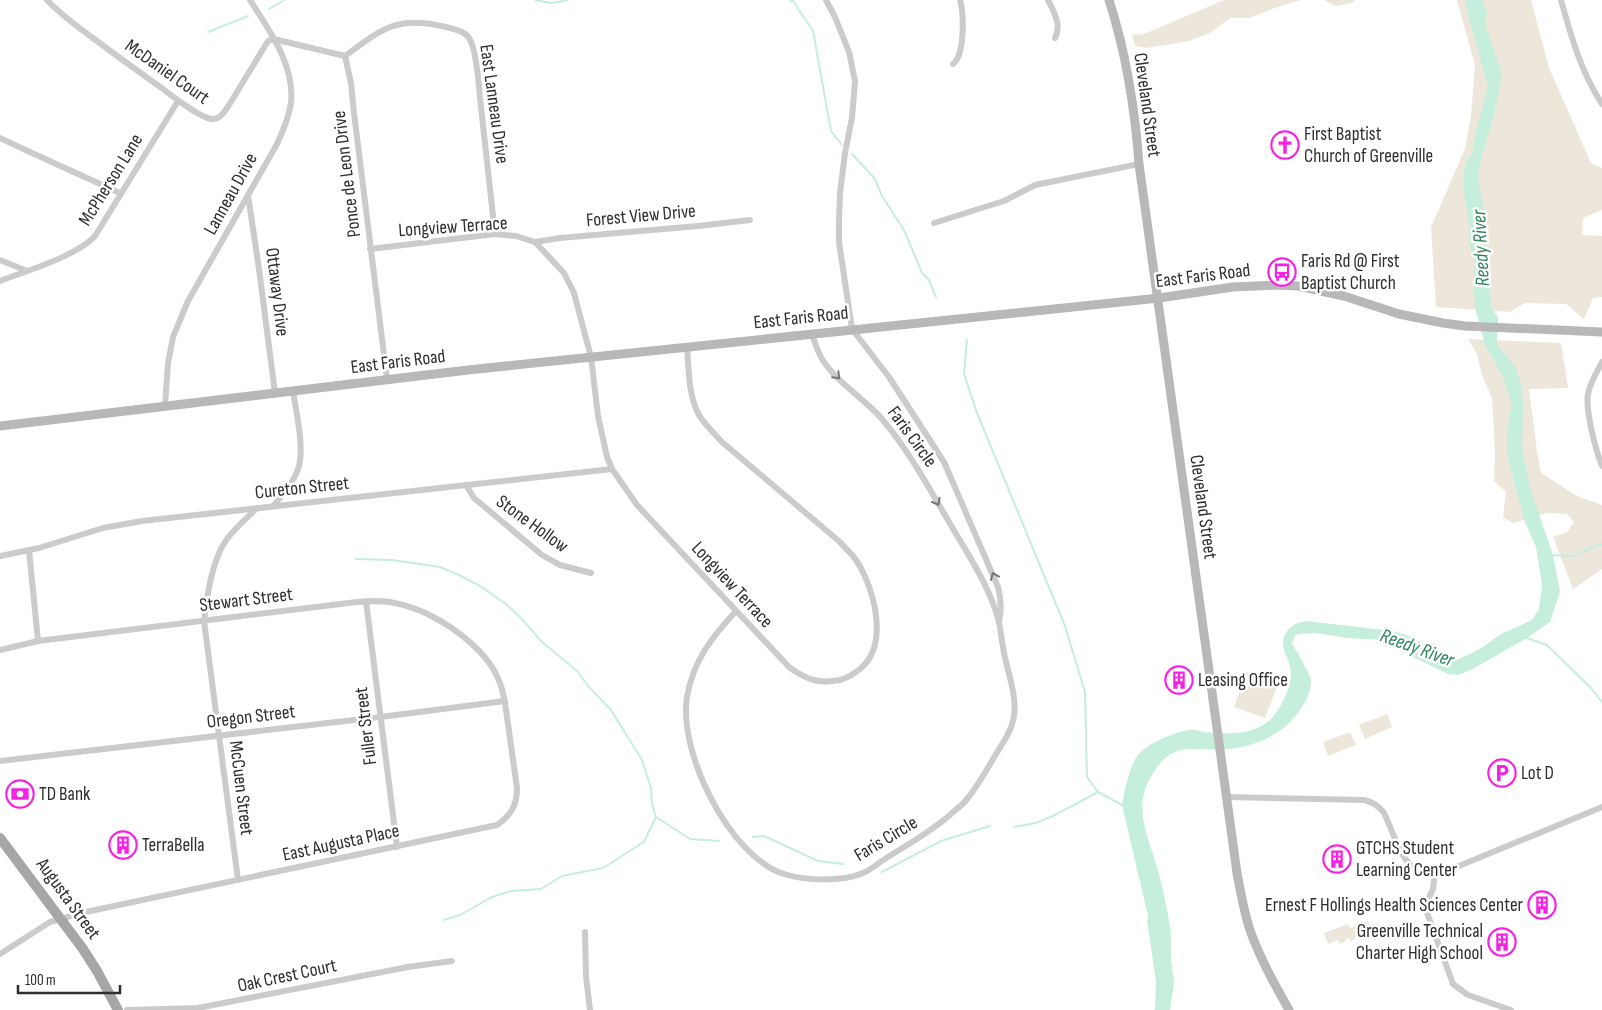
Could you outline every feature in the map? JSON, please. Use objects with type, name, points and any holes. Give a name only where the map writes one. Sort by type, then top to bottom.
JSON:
[{"type":"main road","name":"Cleveland Street","points":[[1109,0],[1120,34],[1126,63],[1138,142],[1139,164],[1237,873],[1250,932],[1268,972],[1289,1010]]},
{"type":"main road","name":"East Faris Road","points":[[0,426],[386,379],[686,346],[812,335],[852,329],[1159,298],[1233,287],[1298,286],[1344,296],[1399,314],[1465,326],[1602,332]]},
{"type":"main road","name":"Augusta Street","points":[[0,838],[61,918],[97,971],[118,1010]]},
{"type":"street","name":"McDaniel Court","points":[[47,0],[73,24],[178,101],[213,119],[218,118],[229,105],[261,50],[268,41],[274,39]]},
{"type":"street","name":"Lanneau Drive","points":[[165,406],[168,363],[177,325],[188,301],[277,144],[284,130],[291,105],[287,70],[274,39],[250,0]]},
{"type":"street","points":[[826,0],[849,52],[854,81],[852,118],[845,153],[839,220],[839,242],[852,329]]},
{"type":"street","points":[[953,64],[957,61],[961,51],[963,17],[960,0]]},
{"type":"street","points":[[1048,0],[1057,20],[1058,28],[1055,38]]},
{"type":"street","points":[[1561,0],[1583,70],[1602,104]]},
{"type":"street","name":"East Lanneau Drive","points":[[346,56],[383,29],[400,24],[419,22],[438,25],[452,28],[468,36],[471,41],[478,78],[495,234]]},
{"type":"street","points":[[274,39],[346,56]]},
{"type":"street","name":"Ponce de Leon Drive","points":[[346,56],[351,83],[386,379]]},
{"type":"street","name":"McPherson Lane","points":[[0,281],[74,252],[85,246],[95,236],[178,101]]},
{"type":"street","points":[[0,138],[120,193]]},
{"type":"street","points":[[934,224],[1004,202],[1035,185],[1139,164]]},
{"type":"street","name":"Ottaway Drive","points":[[248,195],[260,269],[275,393]]},
{"type":"street","name":"Forest View Drive","points":[[536,242],[560,238],[750,220]]},
{"type":"street","name":"Longview Terrace","points":[[370,249],[495,234],[516,236],[536,242],[558,265],[574,293],[591,357],[602,435],[612,469],[624,489],[790,668],[815,681],[830,682],[845,679],[856,673],[869,660],[876,644],[876,617],[871,593],[856,560],[840,542],[722,442],[706,424],[695,405],[691,390],[686,346]]},
{"type":"street","points":[[0,260],[27,271]]},
{"type":"street","name":"Faris Circle","points":[[852,329],[889,376],[944,462],[998,587],[1002,612],[999,624]]},
{"type":"street","name":"Faris Circle","points":[[736,611],[709,641],[693,675],[686,711],[691,746],[697,766],[714,804],[736,838],[752,855],[771,869],[786,875],[806,879],[838,879],[862,874],[933,828],[966,801],[1007,736],[1014,718],[1014,698],[995,608],[970,557],[916,466],[883,420],[830,370],[821,358],[812,335]]},
{"type":"street","points":[[1602,362],[1591,384],[1587,399],[1595,444],[1602,466]]},
{"type":"street","points":[[274,505],[293,479],[300,461],[293,391]]},
{"type":"street","name":"Cureton Street","points":[[0,556],[124,524],[274,505],[612,469]]},
{"type":"street","name":"Stone Hollow","points":[[466,485],[474,498],[546,558],[560,565],[591,573]]},
{"type":"street","name":"McCuen Street","points":[[238,880],[212,670],[204,621],[206,599],[222,547],[232,533],[258,508]]},
{"type":"street","points":[[29,550],[38,641]]},
{"type":"street","name":"Stewart Street","points":[[0,650],[38,641],[366,601],[381,601],[409,607],[429,616],[458,632],[471,642],[496,672],[505,701]]},
{"type":"street","name":"Fuller Street","points":[[366,601],[396,847]]},
{"type":"street","name":"Oregon Street","points":[[0,761],[505,701]]},
{"type":"street","name":"East Augusta Place","points":[[0,954],[50,922],[61,918],[497,825],[506,819],[512,811],[517,798],[505,701]]},
{"type":"street","points":[[1226,797],[1370,801],[1384,813],[1401,853],[1407,862],[1420,870],[1434,874],[1602,807]]},
{"type":"street","points":[[1434,874],[1434,888],[1426,904],[1426,910],[1453,984],[1468,995],[1511,1010]]},
{"type":"street","points":[[585,932],[586,976],[590,1010]]},
{"type":"street","name":"Oak Crest Court","points":[[127,1010],[198,1008],[408,966],[452,961]]},
{"type":"shaded area","points":[[1224,0],[1301,0],[1249,18],[1230,18],[1210,33],[1189,41],[1146,48],[1135,46],[1132,35],[1144,34]]},
{"type":"shaded area","points":[[1324,0],[1355,0],[1352,3],[1335,6]]},
{"type":"shaded area","points":[[1457,0],[1531,0],[1549,68],[1591,163],[1602,168],[1602,210],[1583,218],[1582,235],[1602,236],[1602,297],[1593,298],[1584,319],[1566,304],[1525,303],[1510,312],[1436,307],[1431,227],[1465,149],[1471,116],[1475,65]]},
{"type":"shaded area","points":[[1468,339],[1561,343],[1568,388],[1529,389],[1541,473],[1577,496],[1602,505],[1602,569],[1573,589],[1553,537],[1567,532],[1574,522],[1567,514],[1547,513],[1513,523],[1503,517],[1506,492],[1494,481],[1495,452],[1492,398],[1482,375],[1477,354]]},
{"type":"shaded area","points":[[1247,672],[1278,684],[1265,718],[1234,707]]},
{"type":"shaded area","points":[[1387,714],[1392,727],[1365,739],[1359,725]]},
{"type":"shaded area","points":[[1350,732],[1356,745],[1328,756],[1323,742]]},
{"type":"shaded area","points":[[1368,921],[1370,925],[1377,923],[1380,932],[1372,935],[1370,931],[1355,937],[1351,941],[1349,938],[1340,944],[1338,940],[1328,944],[1324,933],[1348,924],[1350,928]]},
{"type":"water","name":"Reedy River","points":[[1465,0],[1482,0],[1487,13],[1485,25],[1502,74],[1494,114],[1479,166],[1478,179],[1484,213],[1491,307],[1498,317],[1497,340],[1499,347],[1516,368],[1521,385],[1523,404],[1522,447],[1529,485],[1553,555],[1560,592],[1550,622],[1527,638],[1471,670],[1458,675],[1448,674],[1415,658],[1402,647],[1383,640],[1348,638],[1315,633],[1298,634],[1292,643],[1309,673],[1311,686],[1304,703],[1290,722],[1274,734],[1256,743],[1237,748],[1216,750],[1187,749],[1170,754],[1163,761],[1155,770],[1148,783],[1142,808],[1143,820],[1160,878],[1171,931],[1171,960],[1174,984],[1170,1010],[1155,1010],[1156,981],[1147,921],[1148,916],[1122,805],[1130,772],[1138,755],[1155,742],[1183,731],[1243,732],[1252,730],[1268,721],[1275,714],[1288,691],[1291,669],[1283,641],[1289,629],[1299,623],[1306,621],[1393,631],[1409,636],[1449,659],[1459,659],[1480,649],[1501,634],[1532,620],[1539,609],[1542,585],[1536,547],[1524,520],[1507,453],[1510,398],[1503,377],[1485,345],[1475,307],[1473,280],[1475,264],[1470,246],[1469,223],[1464,191],[1464,171],[1473,151],[1476,131],[1488,86]]},
{"type":"waterway","points":[[535,0],[552,3],[568,0]]},
{"type":"waterway","points":[[790,0],[793,1],[813,31],[831,131],[842,145]]},
{"type":"waterway","points":[[269,9],[283,1]]},
{"type":"waterway","points":[[208,32],[248,16]]},
{"type":"waterway","points":[[852,154],[875,179],[882,196],[904,230],[922,273],[929,280],[936,297]]},
{"type":"waterway","points":[[967,340],[964,374],[977,413],[1065,626],[1085,692],[1087,777],[1098,792],[1122,805]]},
{"type":"waterway","points":[[1552,555],[1577,555],[1602,544]]},
{"type":"waterway","points":[[356,559],[392,560],[440,567],[480,586],[506,604],[542,642],[577,671],[611,710],[642,760],[651,788],[652,804],[656,817],[690,839],[719,841]]},
{"type":"waterway","points":[[1527,638],[1547,645],[1591,688],[1602,702]]},
{"type":"waterway","points":[[1014,827],[1036,823],[1053,816],[1098,792]]},
{"type":"waterway","points":[[444,920],[460,915],[492,897],[511,891],[541,889],[562,876],[603,868],[644,842],[656,817]]},
{"type":"waterway","points":[[882,872],[941,841],[990,826]]},
{"type":"waterway","points":[[753,837],[764,836],[818,861],[843,864]]},
{"type":"place","name":"First Baptist Church of Greenville","points":[[1285,145]]},
{"type":"place","name":"Faris Rd @ First Baptist Church","points":[[1282,272]]},
{"type":"place","name":"Leasing Office","points":[[1179,680]]},
{"type":"place","name":"Lot D","points":[[1502,773]]},
{"type":"place","name":"TD Bank","points":[[20,794]]},
{"type":"place","name":"TerraBella","points":[[123,845]]},
{"type":"place","name":"GTCHS Student Learning Center","points":[[1337,859]]},
{"type":"place","name":"Ernest F Hollings Health Sciences Center","points":[[1542,905]]},
{"type":"place","name":"Greenville Technical Charter High School","points":[[1502,942]]}]
